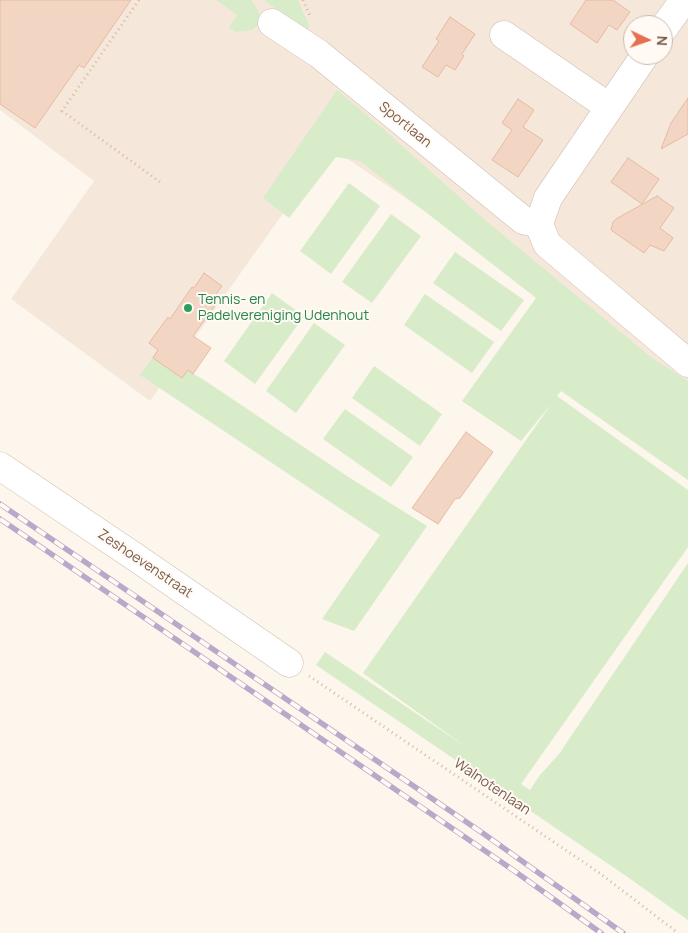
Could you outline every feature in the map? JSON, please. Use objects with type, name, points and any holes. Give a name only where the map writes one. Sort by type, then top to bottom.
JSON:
[{"type":"street","points":[[673,16],[684,0]]},
{"type":"street","name":"Sportlaan","points":[[272,23],[319,54],[523,220],[539,224]]},
{"type":"street","points":[[504,35],[609,107]]},
{"type":"street","points":[[638,65],[548,198],[539,224],[547,244],[688,363]]},
{"type":"street","name":"Zeshoevenstraat","points":[[0,466],[289,663]]},
{"type":"path","points":[[139,0],[62,112],[160,182]]},
{"type":"path","name":"Walnotenlaan","points":[[289,663],[598,872],[678,933]]},
{"type":"shaded area","points":[[0,0],[688,0],[688,383],[602,331],[330,147],[150,401],[11,299],[94,181],[0,110]]},
{"type":"green space","points":[[216,0],[251,0],[259,12],[258,25],[252,30],[235,32],[229,27],[237,15]]},
{"type":"green space","points":[[264,0],[298,0],[309,26],[308,30],[304,30]]},
{"type":"green space","points":[[337,90],[485,220],[652,358],[688,381],[688,480],[561,391],[557,396],[688,490],[688,547],[521,784],[530,790],[540,775],[559,754],[688,563],[688,920],[316,665],[325,652],[466,747],[363,673],[552,403],[521,441],[462,401],[536,298],[360,161],[336,157],[289,218],[263,198]]},
{"type":"green space","points":[[349,183],[380,206],[331,274],[300,251]]},
{"type":"green space","points":[[391,214],[421,236],[372,303],[342,282]]},
{"type":"green space","points":[[455,252],[524,300],[501,331],[433,283]]},
{"type":"green space","points":[[272,293],[304,316],[255,384],[224,361]]},
{"type":"green space","points":[[425,294],[494,342],[472,373],[404,325]]},
{"type":"green space","points":[[314,323],[345,345],[296,413],[266,391]]},
{"type":"green space","points":[[156,352],[204,380],[350,478],[427,526],[354,631],[322,619],[380,535],[140,375]]},
{"type":"green space","points":[[374,366],[442,414],[420,446],[352,398]]},
{"type":"green space","points":[[345,409],[413,457],[391,487],[323,439]]},
{"type":"building","points":[[0,0],[131,0],[84,68],[79,65],[35,128],[0,104]]},
{"type":"building","points":[[586,0],[613,0],[630,12],[628,15],[623,15],[623,22],[617,30],[609,25],[597,43],[570,24]]},
{"type":"building","points":[[450,17],[475,34],[462,54],[464,56],[455,70],[446,65],[438,77],[422,67],[439,41],[436,39]]},
{"type":"building","points":[[688,98],[688,134],[661,149],[671,123]]},
{"type":"building","points":[[518,99],[534,110],[523,127],[543,140],[518,177],[492,160],[512,130],[502,123]]},
{"type":"building","points":[[628,158],[659,179],[642,204],[611,182]]},
{"type":"building","points":[[657,196],[674,208],[660,228],[673,238],[664,251],[650,245],[644,253],[611,230],[616,219]]},
{"type":"building","points":[[204,273],[222,286],[211,301],[216,304],[193,336],[211,348],[193,374],[188,370],[182,378],[153,358],[158,350],[149,343],[168,317],[170,319]]},
{"type":"building","points":[[466,432],[493,452],[460,498],[455,499],[438,524],[412,508]]},
{"type":"railway","points":[[0,504],[484,834],[623,933]]},
{"type":"railway","points":[[0,519],[513,870],[601,933]]},
{"type":"place","name":"Tennis- en Padelvereniging Udenhout","points":[[188,308]]}]
